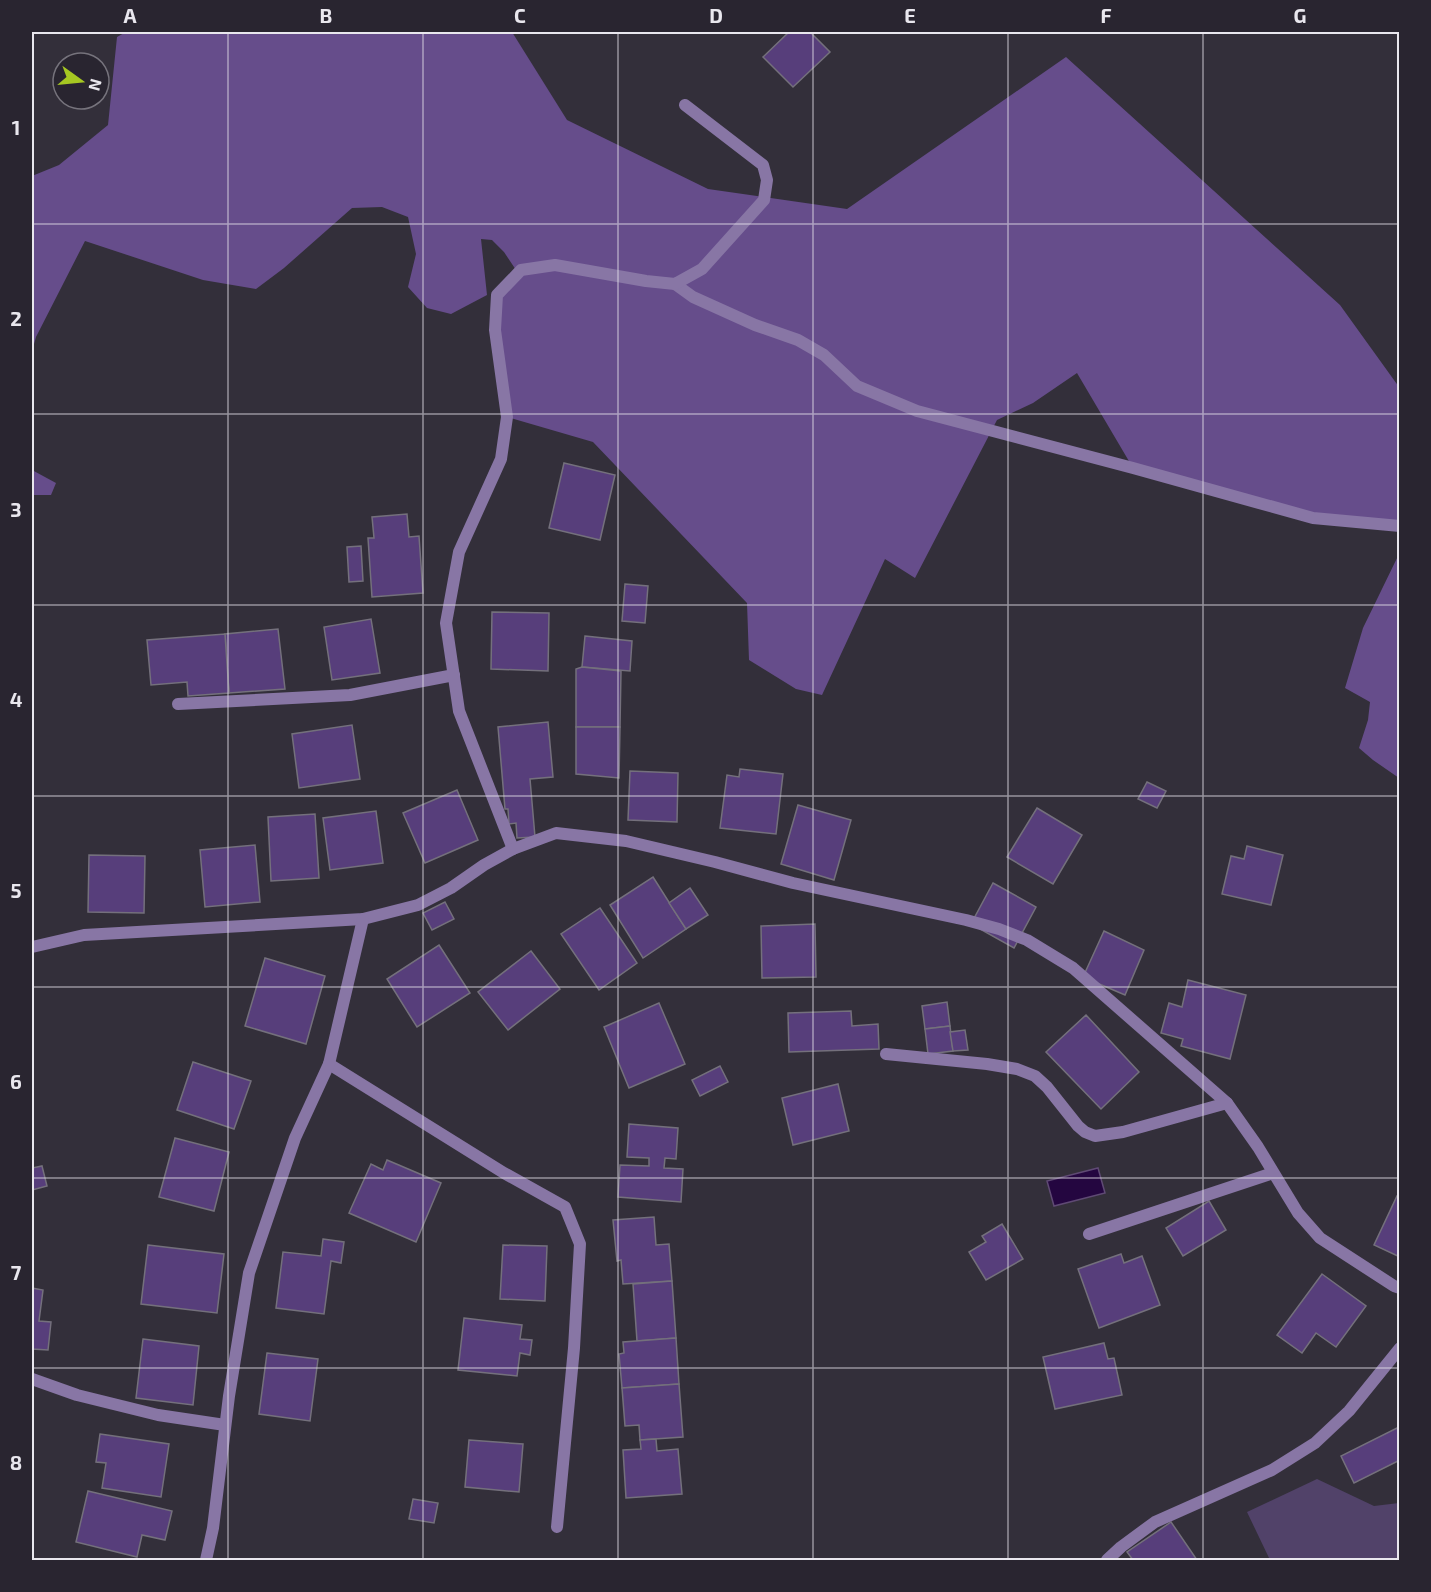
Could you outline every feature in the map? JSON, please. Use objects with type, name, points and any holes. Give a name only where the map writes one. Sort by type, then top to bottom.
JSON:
[{"type":"street","points":[[675,284],[702,269],[764,200],[767,180],[763,165],[685,105]]},
{"type":"street","points":[[513,849],[459,711],[446,623],[459,552],[501,459],[507,417],[495,330],[496,295],[521,270],[555,265],[675,284],[703,302],[755,325],[798,340],[824,355],[857,386],[917,411],[1313,518],[1400,526]]},
{"type":"street","points":[[178,704],[350,695],[454,675]]},
{"type":"street","points":[[32,947],[84,935],[363,919],[418,904],[451,888],[484,865],[513,849],[556,833],[626,842],[793,883],[923,910],[999,929],[1027,940],[1073,968],[1227,1103],[1258,1147],[1298,1213],[1320,1238],[1400,1288]]},
{"type":"street","points":[[206,1560],[213,1528],[225,1425],[249,1273],[295,1138],[329,1064],[363,919]]},
{"type":"street","points":[[886,1054],[987,1064],[1017,1069],[1035,1076],[1047,1087],[1078,1126],[1095,1136],[1123,1132],[1227,1103]]},
{"type":"street","points":[[329,1064],[504,1173],[565,1207],[580,1244],[574,1348],[557,1527]]},
{"type":"street","points":[[1089,1234],[1273,1173]]},
{"type":"street","points":[[1107,1560],[1155,1522],[1272,1470],[1315,1443],[1349,1411],[1400,1348]]},
{"type":"street","points":[[32,1379],[77,1395],[158,1416],[225,1425]]},
{"type":"shaded area","points":[[126,32],[512,32],[567,120],[708,189],[847,209],[1066,57],[1340,305],[1399,387],[1399,526],[1313,518],[1133,468],[1077,373],[1033,403],[997,420],[915,578],[885,559],[822,695],[796,689],[749,660],[747,603],[593,442],[507,417],[497,295],[518,273],[504,252],[492,240],[481,239],[487,295],[451,314],[427,308],[408,287],[416,254],[408,217],[382,207],[352,208],[284,268],[256,289],[203,280],[85,241],[36,337],[32,351],[32,176],[59,165],[108,125],[117,37]]},
{"type":"shaded area","points":[[32,470],[56,483],[51,495],[32,495]]},
{"type":"shaded area","points":[[1399,554],[1399,778],[1359,748],[1368,720],[1370,702],[1345,688],[1363,628]]},
{"type":"shaded area","points":[[1098,1168],[1105,1193],[1054,1206],[1047,1181]]},
{"type":"shaded area","points":[[1317,1479],[1374,1506],[1399,1503],[1399,1560],[1270,1560],[1247,1512]]},
{"type":"building","points":[[789,32],[810,32],[830,52],[793,87],[763,57]]},
{"type":"building","points":[[564,463],[615,475],[600,540],[549,528]]},
{"type":"building","points":[[407,514],[409,537],[419,536],[423,593],[372,597],[368,538],[374,538],[372,517]]},
{"type":"building","points":[[361,546],[363,581],[349,582],[347,547]]},
{"type":"building","points":[[625,584],[648,586],[645,623],[622,621]]},
{"type":"building","points":[[492,612],[549,613],[548,671],[491,669]]},
{"type":"building","points":[[371,619],[380,673],[332,680],[324,627]]},
{"type":"building","points":[[278,629],[285,689],[229,693],[225,634]]},
{"type":"building","points":[[225,634],[229,693],[188,696],[187,682],[151,685],[147,640]]},
{"type":"building","points":[[585,636],[632,641],[630,671],[582,667]]},
{"type":"building","points":[[582,667],[621,671],[620,727],[576,727],[576,669]]},
{"type":"building","points":[[548,722],[553,777],[530,779],[535,837],[517,838],[516,823],[509,824],[508,809],[505,809],[498,727]]},
{"type":"building","points":[[352,725],[360,779],[299,788],[292,734]]},
{"type":"building","points":[[576,727],[620,727],[619,778],[576,774]]},
{"type":"building","points":[[740,769],[783,774],[776,834],[720,828],[727,775],[739,777]]},
{"type":"building","points":[[630,771],[678,773],[677,822],[628,820]]},
{"type":"building","points":[[1147,782],[1166,791],[1157,808],[1138,799]]},
{"type":"building","points":[[457,790],[478,840],[425,863],[403,813]]},
{"type":"building","points":[[798,805],[851,820],[834,880],[781,864]]},
{"type":"building","points":[[1037,808],[1082,835],[1053,884],[1007,857]]},
{"type":"building","points":[[376,811],[383,863],[330,870],[323,818]]},
{"type":"building","points":[[315,814],[319,878],[271,881],[268,817]]},
{"type":"building","points":[[255,845],[260,902],[205,907],[200,850]]},
{"type":"building","points":[[1247,846],[1283,855],[1271,905],[1222,894],[1231,856],[1244,859]]},
{"type":"building","points":[[89,855],[145,856],[144,913],[88,912]]},
{"type":"building","points":[[653,877],[686,929],[643,958],[610,905]]},
{"type":"building","points":[[993,883],[1036,907],[1014,948],[971,924]]},
{"type":"building","points":[[690,888],[708,915],[686,929],[669,903]]},
{"type":"building","points":[[445,902],[454,919],[432,930],[423,913]]},
{"type":"building","points":[[600,908],[637,963],[599,990],[561,934]]},
{"type":"building","points":[[815,924],[816,977],[762,978],[761,926]]},
{"type":"building","points":[[1104,931],[1144,950],[1125,995],[1083,977]]},
{"type":"building","points":[[439,945],[470,993],[417,1027],[387,979]]},
{"type":"building","points":[[531,951],[560,989],[508,1030],[478,992]]},
{"type":"building","points":[[265,958],[325,976],[306,1044],[245,1026]]},
{"type":"building","points":[[1188,980],[1246,995],[1230,1059],[1181,1046],[1183,1039],[1161,1033],[1169,1003],[1182,1007]]},
{"type":"building","points":[[947,1002],[950,1026],[925,1029],[922,1006]]},
{"type":"building","points":[[659,1003],[685,1064],[629,1088],[604,1027]]},
{"type":"building","points":[[851,1011],[852,1026],[878,1024],[879,1049],[789,1052],[788,1013]]},
{"type":"building","points":[[1086,1015],[1139,1072],[1101,1109],[1046,1052]]},
{"type":"building","points":[[950,1026],[953,1051],[928,1054],[925,1029]]},
{"type":"building","points":[[965,1030],[968,1050],[953,1051],[950,1032]]},
{"type":"building","points":[[193,1062],[251,1081],[234,1129],[177,1110]]},
{"type":"building","points":[[720,1066],[728,1082],[700,1096],[692,1080]]},
{"type":"building","points":[[838,1084],[849,1131],[793,1145],[782,1098]]},
{"type":"building","points":[[629,1124],[678,1128],[676,1159],[665,1158],[664,1168],[683,1169],[681,1202],[618,1197],[620,1165],[649,1166],[649,1158],[627,1157]]},
{"type":"building","points":[[175,1138],[229,1152],[214,1211],[159,1197]]},
{"type":"building","points":[[387,1160],[441,1183],[416,1242],[349,1213],[371,1164],[383,1170]]},
{"type":"building","points":[[42,1166],[47,1186],[32,1190],[32,1168]]},
{"type":"building","points":[[1397,1196],[1400,1197],[1400,1257],[1374,1245]]},
{"type":"building","points":[[1209,1201],[1226,1230],[1183,1256],[1166,1228]]},
{"type":"building","points":[[654,1217],[656,1245],[669,1244],[672,1281],[623,1284],[621,1260],[617,1261],[613,1220]]},
{"type":"building","points":[[1002,1224],[1023,1259],[986,1280],[969,1252],[986,1242],[982,1236]]},
{"type":"building","points":[[323,1239],[344,1242],[341,1263],[331,1261],[324,1314],[276,1308],[283,1252],[321,1256]]},
{"type":"building","points":[[148,1245],[224,1254],[217,1313],[141,1304]]},
{"type":"building","points":[[503,1245],[547,1246],[545,1301],[500,1299]]},
{"type":"building","points":[[1121,1254],[1124,1263],[1142,1256],[1160,1305],[1099,1328],[1078,1269]]},
{"type":"building","points":[[1322,1274],[1366,1306],[1336,1347],[1316,1333],[1302,1353],[1277,1335]]},
{"type":"building","points":[[672,1281],[676,1338],[637,1341],[633,1284]]},
{"type":"building","points":[[32,1288],[43,1290],[39,1321],[51,1322],[48,1350],[32,1349]]},
{"type":"building","points":[[464,1318],[522,1325],[520,1339],[532,1340],[530,1355],[520,1353],[517,1376],[458,1370]]},
{"type":"building","points":[[676,1338],[679,1384],[622,1388],[619,1354],[624,1353],[623,1342]]},
{"type":"building","points":[[143,1339],[199,1346],[193,1405],[136,1398]]},
{"type":"building","points":[[1104,1343],[1108,1359],[1114,1358],[1122,1395],[1055,1409],[1043,1357]]},
{"type":"building","points":[[267,1353],[318,1359],[310,1421],[259,1414]]},
{"type":"building","points":[[679,1384],[683,1437],[640,1440],[639,1425],[625,1426],[622,1388]]},
{"type":"building","points":[[1397,1428],[1400,1433],[1400,1460],[1354,1483],[1341,1456]]},
{"type":"building","points":[[100,1434],[169,1444],[161,1497],[102,1488],[106,1463],[96,1462]]},
{"type":"building","points":[[656,1439],[657,1451],[678,1449],[682,1494],[626,1498],[623,1450],[641,1449],[640,1440]]},
{"type":"building","points":[[469,1440],[523,1444],[519,1492],[465,1487]]},
{"type":"building","points":[[88,1491],[172,1511],[165,1540],[142,1535],[137,1557],[76,1542]]},
{"type":"building","points":[[413,1499],[438,1503],[434,1523],[409,1519]]},
{"type":"building","points":[[1171,1522],[1197,1560],[1133,1560],[1127,1552]]}]
